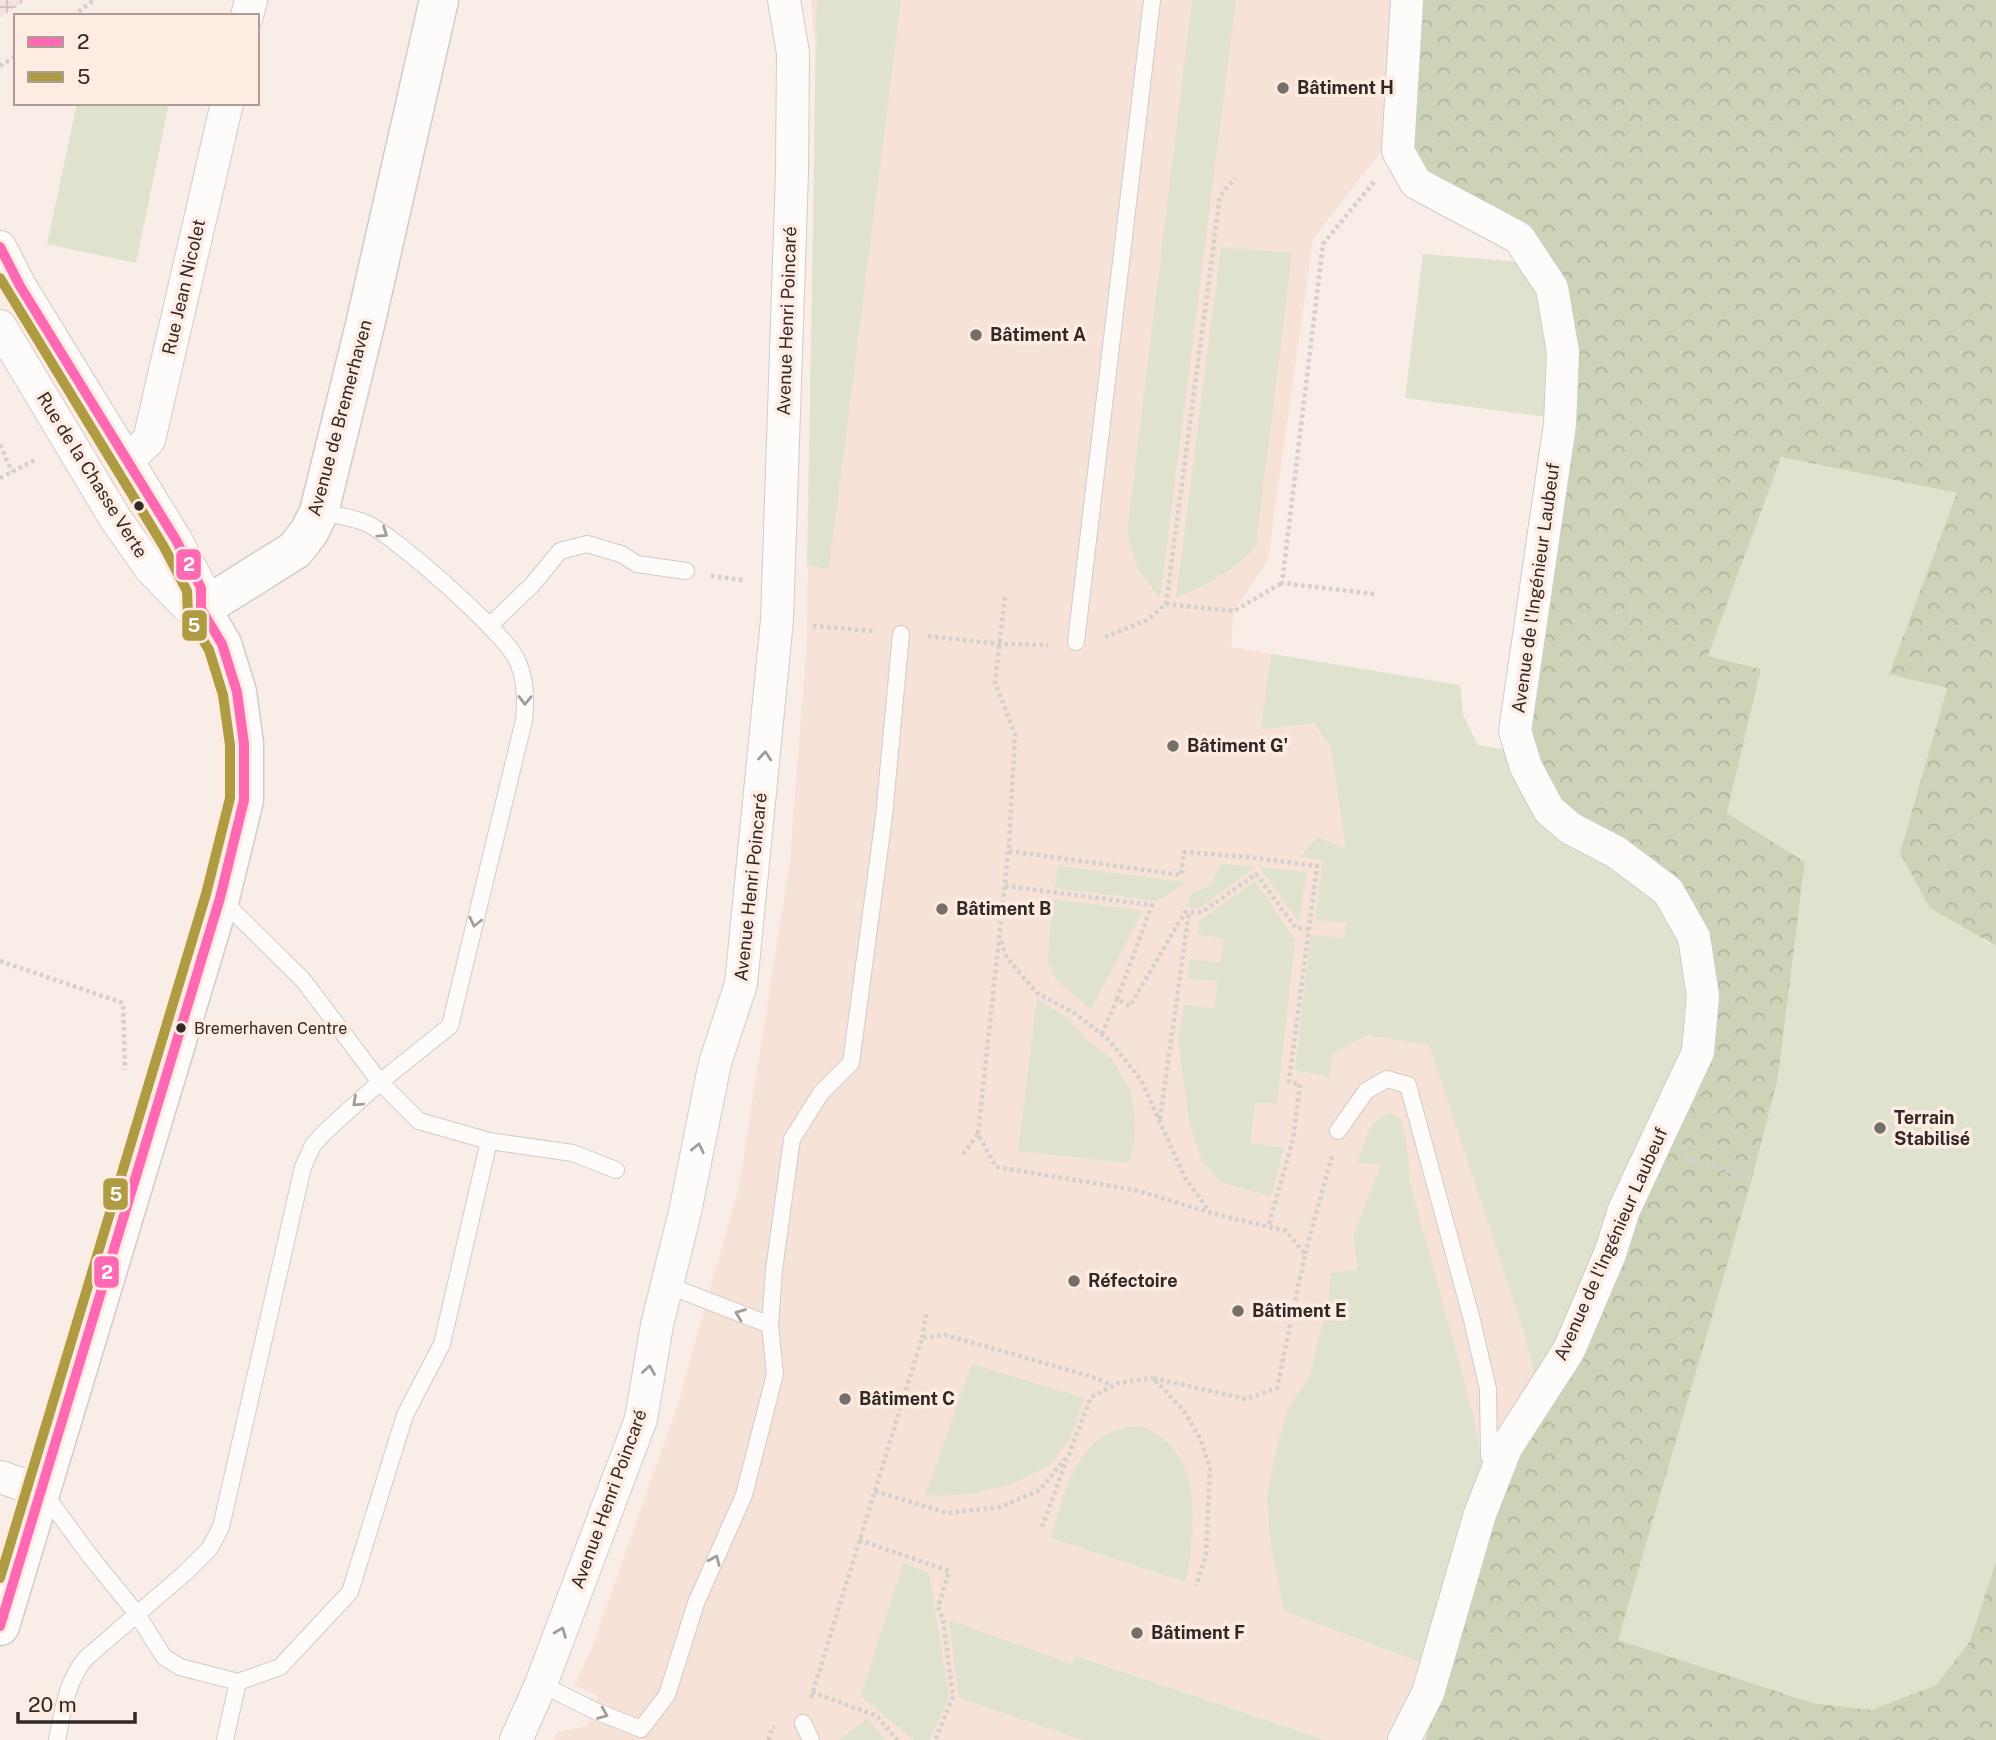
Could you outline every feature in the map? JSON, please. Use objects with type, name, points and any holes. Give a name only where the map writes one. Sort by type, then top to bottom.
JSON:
[{"type":"street","name":"Avenue de Bremerhaven","points":[[201,609],[295,550],[309,532],[319,512],[365,325],[439,0]]},
{"type":"street","name":"Avenue Henri Poincaré","points":[[516,1740],[541,1684],[641,1419],[657,1325],[685,1212],[716,1063],[741,984],[778,621],[792,172],[793,53],[784,0]]},
{"type":"street","points":[[1398,151],[1407,0]]},
{"type":"street","name":"Rue Jean Nicolet","points":[[126,462],[149,440],[227,105]]},
{"type":"street","name":"Avenue de l'Ingénieur Laubeuf","points":[[1398,151],[1416,183],[1519,238],[1552,288],[1563,352],[1560,424],[1515,731],[1526,767],[1549,810],[1570,828],[1616,852],[1668,891],[1694,936],[1703,996],[1698,1052],[1624,1210],[1610,1254],[1569,1350],[1506,1448],[1498,1466],[1480,1514],[1428,1693],[1404,1740]]},
{"type":"street","name":"Rue de la Chasse Verte","points":[[0,247],[20,286],[176,540],[201,588],[201,609],[188,607],[143,558],[115,518],[0,326]]},
{"type":"street","points":[[0,1626],[220,898],[244,800],[243,744],[237,692],[222,644],[201,609]]},
{"type":"street","points":[[0,1478],[42,1491]]},
{"type":"lane","points":[[1076,642],[1153,0]]},
{"type":"lane","points":[[57,1740],[68,1691],[76,1670],[86,1658],[210,1548],[221,1527],[303,1167],[313,1145],[328,1129],[380,1082],[450,1026],[524,720],[527,698],[517,659],[506,642],[386,534],[364,522],[319,512]]},
{"type":"lane","points":[[489,626],[532,585],[561,551],[587,544],[621,554],[637,564],[686,571]]},
{"type":"lane","points":[[541,1684],[593,1710],[640,1729],[667,1695],[696,1603],[744,1495],[775,1374],[770,1325],[774,1270],[792,1139],[821,1093],[851,1063],[884,816],[901,634]]},
{"type":"lane","points":[[220,898],[303,980],[380,1082],[419,1121],[489,1141],[573,1153],[616,1170]]},
{"type":"lane","points":[[1338,1131],[1366,1091],[1387,1079],[1408,1085],[1472,1320],[1488,1389],[1489,1455],[1498,1466]]},
{"type":"lane","points":[[42,1491],[137,1614],[164,1657],[180,1667],[238,1682],[280,1667],[350,1592],[405,1415],[442,1344],[489,1141]]},
{"type":"lane","points":[[667,1285],[770,1325]]},
{"type":"lane","points":[[225,1740],[238,1682]]},
{"type":"lane","points":[[803,1723],[811,1740]]},
{"type":"path","points":[[76,14],[94,0]]},
{"type":"path","points":[[1282,583],[1323,244],[1398,151]]},
{"type":"path","points":[[778,621],[999,644],[1035,645],[1096,640],[1147,620],[1166,604],[1220,196],[1235,178]]},
{"type":"path","points":[[0,445],[12,472]]},
{"type":"path","points":[[0,478],[30,464]]},
{"type":"path","points":[[686,571],[733,580],[779,582]]},
{"type":"path","points":[[1166,604],[1234,611],[1282,583],[1374,594]]},
{"type":"path","points":[[963,1154],[978,1134],[1009,851],[1015,734],[995,682],[1005,597]]},
{"type":"path","points":[[1009,851],[1181,875],[1184,852],[1317,866],[1289,1082],[1300,1084],[1296,1118],[1293,1140],[1268,1227]]},
{"type":"path","points":[[1117,999],[1130,1006],[1185,912],[1202,912],[1256,874],[1296,928],[1308,929]]},
{"type":"path","points":[[1005,886],[1152,905],[1102,1034]]},
{"type":"path","points":[[1160,1121],[1189,912]]},
{"type":"path","points":[[999,937],[1007,958],[1038,993],[1076,1014],[1102,1034],[1141,1080],[1185,1178],[1211,1213]]},
{"type":"path","points":[[0,961],[123,1003],[126,1093],[158,1104]]},
{"type":"path","points":[[1042,1527],[1091,1397],[1112,1385],[1153,1378],[1246,1399],[1277,1388],[1305,1254],[1338,1131]]},
{"type":"path","points":[[978,1134],[996,1167],[1135,1190],[1211,1213],[1286,1231],[1305,1254]]},
{"type":"path","points":[[1654,1145],[1752,1179]]},
{"type":"path","points":[[803,1723],[922,1338],[926,1314]]},
{"type":"path","points":[[922,1338],[945,1335],[1090,1376],[1112,1385]]},
{"type":"path","points":[[1153,1378],[1184,1411],[1200,1438],[1210,1468],[1206,1555],[1196,1586]]},
{"type":"path","points":[[875,1491],[947,1513],[1000,1507],[1040,1490],[1069,1454]]},
{"type":"path","points":[[859,1540],[949,1571],[938,1607],[943,1619],[953,1697],[935,1740]]},
{"type":"path","points":[[812,1692],[877,1716],[897,1740]]},
{"type":"shaded area","points":[[0,0],[26,0],[0,18]]},
{"type":"shaded area","points":[[811,0],[1395,0],[1389,141],[1313,239],[1268,560],[1234,611],[1231,647],[1460,685],[1463,715],[1478,745],[1509,750],[1689,1038],[1438,1622],[1398,1732],[1390,1740],[553,1740],[557,1732],[588,1726],[598,1696],[574,1685],[592,1648],[677,1407],[739,1186],[790,860],[806,654],[815,45]]},
{"type":"green space","points":[[817,0],[901,0],[829,569],[807,565]]},
{"type":"green space","points":[[1192,0],[1236,0],[1160,599],[1138,569],[1127,534]]},
{"type":"green space","points":[[1416,0],[1996,0],[1996,946],[1930,908],[1900,853],[1947,688],[1889,674],[1957,493],[1781,457],[1708,656],[1761,669],[1727,813],[1805,862],[1778,1078],[1752,1179],[1618,1640],[1813,1703],[1872,1710],[1936,1685],[1970,1641],[1996,1561],[1996,1740],[1425,1740],[1501,1481],[1698,1079],[1699,921],[1562,812],[1527,743],[1577,426],[1566,283],[1413,166]]},
{"type":"green space","points":[[77,105],[169,105],[136,263],[47,244]]},
{"type":"green space","points":[[1221,247],[1292,253],[1256,546],[1219,577],[1176,598]]},
{"type":"green space","points":[[1423,254],[1532,263],[1552,288],[1546,417],[1405,398]]},
{"type":"green space","name":"Terrain Stabilisé","points":[[1780,457],[1958,493],[1889,673],[1947,687],[1900,853],[1986,942],[1996,946],[1996,1561],[1970,1641],[1936,1685],[1872,1710],[1813,1703],[1617,1640],[1752,1179],[1778,1078],[1805,862],[1727,813],[1761,669],[1708,656]]},
{"type":"green space","points":[[1271,654],[1460,685],[1463,715],[1477,745],[1509,750],[1644,881],[1673,918],[1691,971],[1689,1038],[1584,1294],[1538,1390],[1522,1326],[1429,1045],[1367,1035],[1333,1054],[1329,1077],[1295,1070],[1311,935],[1344,938],[1347,923],[1315,920],[1323,860],[1300,857],[1317,837],[1346,849],[1331,747],[1314,723],[1261,729]]},
{"type":"green space","points":[[1221,864],[1255,867],[1200,908],[1186,907],[1193,892],[1209,887]]},
{"type":"green space","points":[[1058,866],[1186,882],[1158,901],[1055,888]]},
{"type":"green space","points":[[1259,867],[1307,872],[1299,922]]},
{"type":"green space","points":[[1255,881],[1295,940],[1277,1103],[1255,1103],[1250,1143],[1284,1148],[1271,1196],[1222,1183],[1202,1162],[1189,1120],[1178,1040],[1184,1005],[1214,1008],[1217,981],[1187,978],[1190,959],[1220,963],[1224,939],[1197,934],[1199,921]]},
{"type":"green space","points":[[1054,899],[1142,911],[1091,1010],[1056,979],[1047,960]]},
{"type":"green space","points":[[1037,998],[1070,1020],[1084,1037],[1112,1059],[1131,1092],[1135,1121],[1134,1143],[1129,1163],[1018,1151]]},
{"type":"green space","points":[[1391,1113],[1400,1119],[1406,1139],[1410,1182],[1473,1414],[1483,1466],[1423,1663],[1284,1611],[1270,1541],[1267,1495],[1288,1409],[1310,1376],[1329,1296],[1331,1273],[1358,1269],[1353,1236],[1381,1164],[1357,1163],[1372,1126],[1377,1120]]},
{"type":"green space","points":[[972,1364],[1084,1398],[1070,1438],[1050,1465],[1013,1484],[971,1494],[925,1496]]},
{"type":"green space","points":[[1140,1426],[1161,1437],[1176,1453],[1186,1471],[1193,1514],[1186,1582],[1051,1538],[1069,1481],[1089,1449],[1102,1437],[1119,1429]]},
{"type":"green space","points":[[903,1563],[929,1573],[949,1696],[930,1740],[914,1740],[861,1696]]},
{"type":"green space","points":[[949,1620],[1072,1664],[1075,1656],[1325,1740],[1083,1740],[959,1698]]},
{"type":"green space","points":[[868,1718],[885,1740],[839,1740]]},
{"type":"transit line","name":"2","points":[[0,247],[20,286],[176,540],[201,588],[201,609],[222,644],[237,692],[244,744],[244,800],[220,898],[0,1626]]},
{"type":"transit line","name":"5","points":[[0,278],[164,547],[187,591],[188,615],[209,650],[223,695],[230,745],[230,798],[206,894],[0,1578]]},
{"type":"place","name":"Bâtiment H","points":[[1283,88]]},
{"type":"place","name":"Bâtiment A","points":[[976,335]]},
{"type":"place","name":"Bâtiment G'","points":[[1173,746]]},
{"type":"place","name":"Bâtiment B","points":[[942,909]]},
{"type":"place","name":"Bremerhaven Centre","points":[[181,1028]]},
{"type":"place","name":"Terrain Stabilisé","points":[[1880,1128]]},
{"type":"place","name":"Réfectoire","points":[[1074,1281]]},
{"type":"place","name":"Bâtiment E","points":[[1238,1311]]},
{"type":"place","name":"Bâtiment C","points":[[845,1399]]},
{"type":"place","name":"Bâtiment F","points":[[1137,1633]]}]
